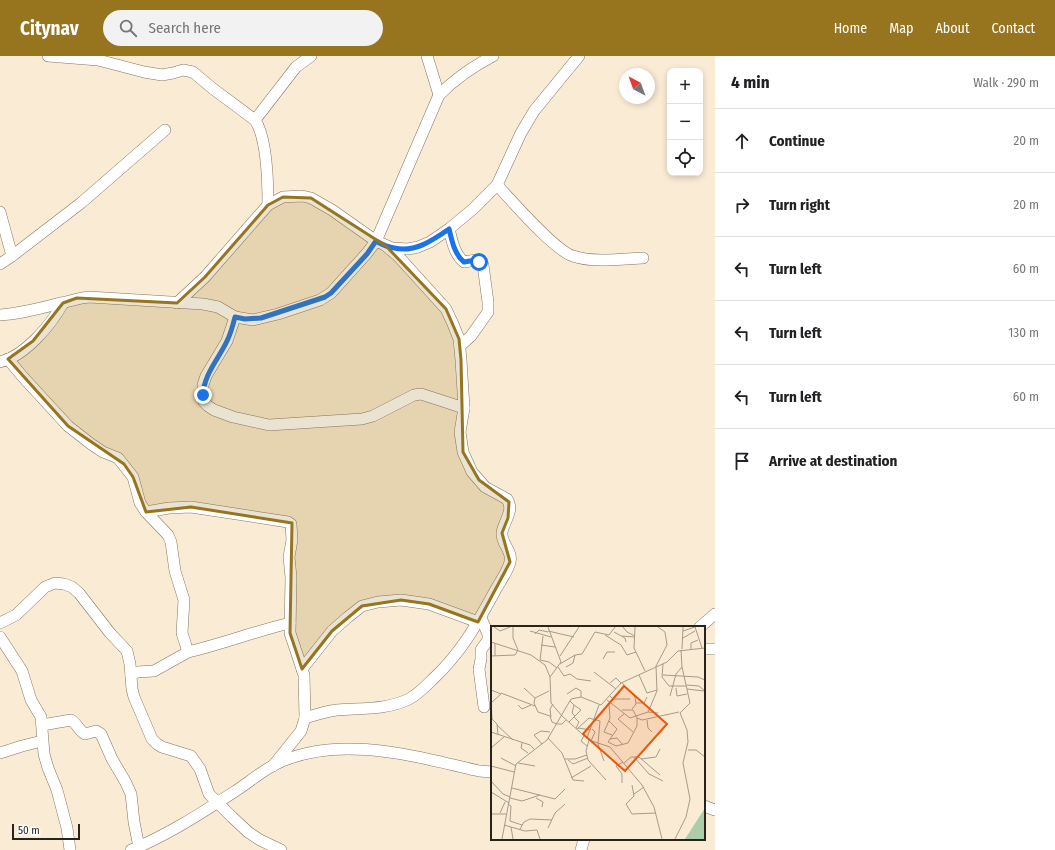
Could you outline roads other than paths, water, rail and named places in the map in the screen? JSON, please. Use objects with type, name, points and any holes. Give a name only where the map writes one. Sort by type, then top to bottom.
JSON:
[{"type":"street","points":[[48,56],[98,60],[162,75],[183,70],[193,72],[255,120],[259,126],[262,136],[268,185],[268,205]]},
{"type":"street","points":[[255,120],[296,67],[311,56]]},
{"type":"street","points":[[427,56],[439,96]]},
{"type":"street","points":[[0,315],[63,303],[77,298],[89,297],[203,304],[218,307],[235,317],[245,319],[261,318],[325,297],[331,293],[367,254],[381,244],[439,96],[452,82],[467,71],[493,56]]},
{"type":"street","points":[[381,244],[398,249],[418,247],[430,242],[449,229],[473,208],[497,185],[521,133],[534,111],[579,56]]},
{"type":"street","points":[[0,264],[81,203],[165,130]]},
{"type":"street","points":[[497,185],[550,239],[572,256],[588,259],[643,258]]},
{"type":"street","points":[[177,303],[205,277],[268,205],[283,197],[302,196],[311,198],[332,210],[398,256],[446,309],[459,339],[460,346],[464,408],[460,432],[462,452],[472,472],[485,486],[508,499],[510,502],[508,518],[502,533],[509,551],[510,562],[479,620],[457,655],[422,689],[409,699],[395,705],[368,709],[336,710],[305,718]]},
{"type":"street","points":[[0,212],[12,256]]},
{"type":"street","points":[[449,229],[459,258],[464,262],[476,260],[483,265],[488,302],[486,315],[470,336],[460,346]]},
{"type":"street","points":[[63,303],[51,322],[33,341],[21,351],[4,361],[22,376],[68,426],[103,452],[118,458],[133,477],[140,503],[146,512],[168,535],[172,542],[175,571],[184,600],[182,633],[188,652]]},
{"type":"street","points":[[235,317],[227,342],[206,376],[203,385],[204,402],[214,410],[233,417],[269,425],[362,419],[373,416],[414,395],[421,394],[464,408]]},
{"type":"street","points":[[146,512],[191,506],[288,522],[291,524],[290,633],[304,675],[305,718],[301,731],[273,766]]},
{"type":"street","points":[[0,623],[16,615],[45,587],[55,583],[72,587],[79,593],[110,633],[127,651],[134,698],[152,739],[156,744],[191,756],[200,769],[209,794],[248,832],[260,840],[281,850]]},
{"type":"street","points":[[302,669],[332,631],[362,606],[378,602],[401,600],[429,604],[479,620],[488,634],[488,640],[481,650],[481,659],[478,668],[484,708]]},
{"type":"street","points":[[701,626],[715,614]]},
{"type":"street","points":[[131,675],[137,672],[154,671],[188,652],[216,646],[268,628],[290,623]]},
{"type":"street","points":[[0,637],[22,671],[31,700],[41,717],[44,754],[57,790],[70,850]]},
{"type":"street","points":[[42,725],[70,720],[74,721],[81,732],[85,734],[96,730],[100,734],[131,794],[135,848],[156,839],[218,802],[273,766],[288,759],[327,749],[372,749],[479,771],[491,772]]},
{"type":"street","points":[[0,753],[42,741]]},
{"type":"street","points":[[705,806],[715,810]]},
{"type":"street","points":[[581,850],[584,840]]}]
